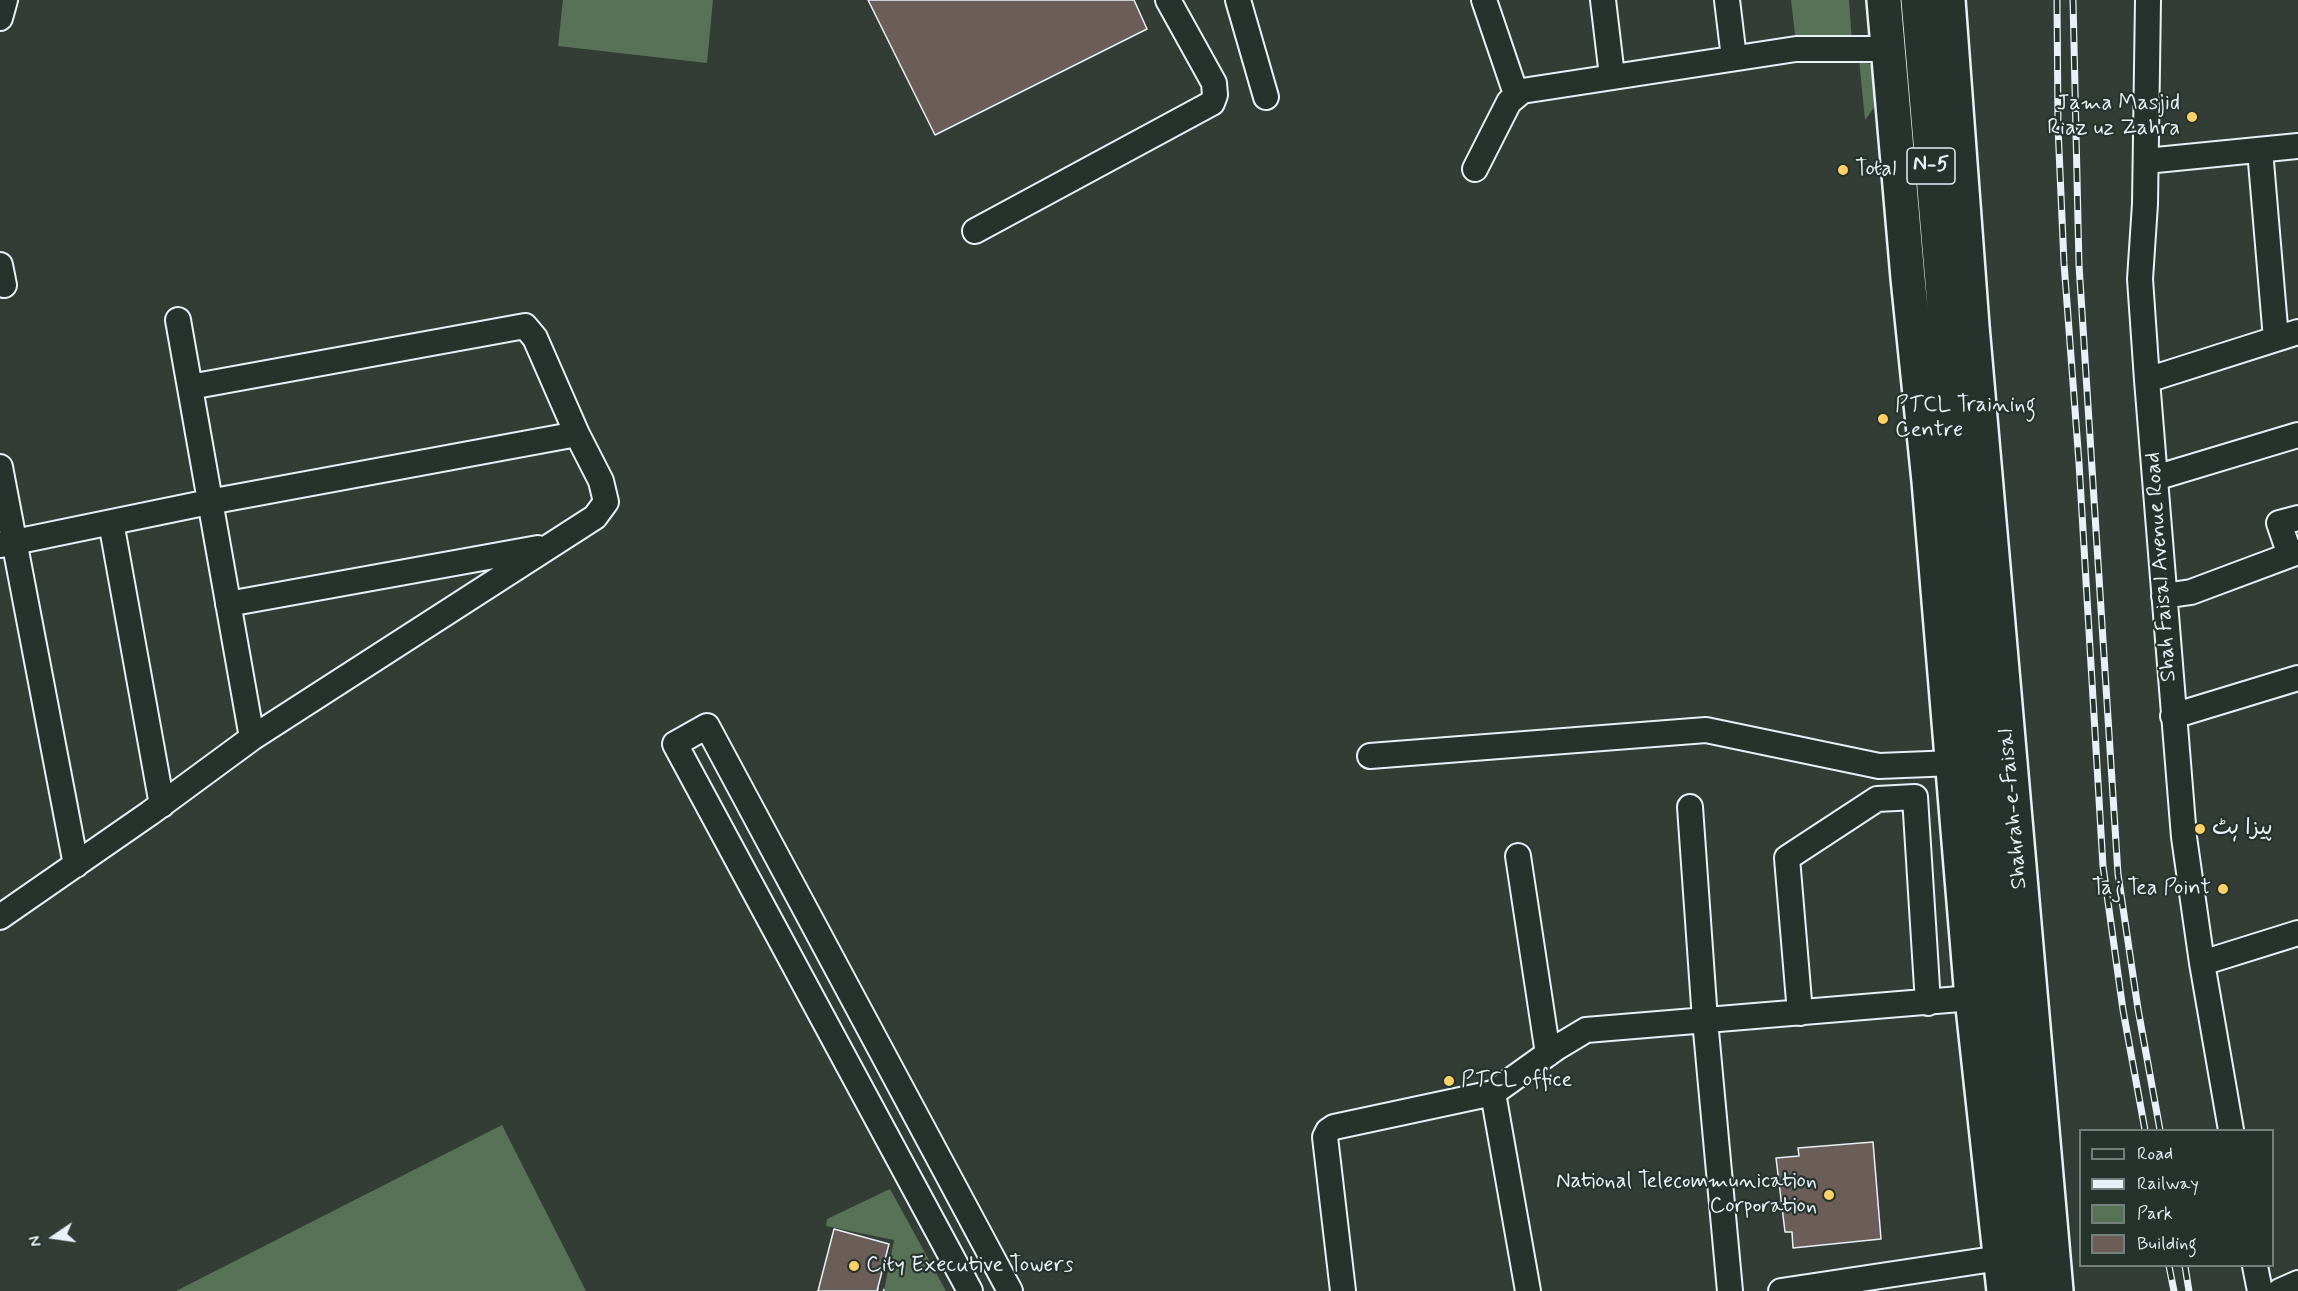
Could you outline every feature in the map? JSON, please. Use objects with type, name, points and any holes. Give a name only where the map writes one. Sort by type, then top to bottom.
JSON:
[{"type":"highway","points":[[1884,0],[1954,763],[1972,998],[2004,1291]]},
{"type":"highway","name":"N-5","points":[[1918,0],[1958,329]]},
{"type":"highway","name":"N-5","points":[[1948,0],[1958,329]]},
{"type":"highway","name":"Shahrah-e-Faisal","points":[[1958,329],[2028,1291]]},
{"type":"highway","name":"Shahrah-e-Faisal","points":[[1958,329],[2056,1291]]},
{"type":"street","points":[[0,18],[5,0]]},
{"type":"street","points":[[975,231],[1212,103],[1215,95],[1214,83],[1168,0]]},
{"type":"street","points":[[1238,0],[1266,97]]},
{"type":"street","points":[[1484,0],[1516,94]]},
{"type":"street","points":[[1603,0],[1612,76]]},
{"type":"street","points":[[1727,0],[1734,58]]},
{"type":"street","name":"Shah Faisal Avenue Road","points":[[2148,0],[2146,160],[2140,279],[2147,380],[2184,837],[2202,963],[2231,1129]]},
{"type":"street","points":[[1475,169],[1509,102],[1516,94],[1531,88],[1796,48],[1888,49]]},
{"type":"street","points":[[2146,160],[2298,146]]},
{"type":"street","points":[[2147,380],[2287,335],[2260,150]]},
{"type":"street","points":[[178,320],[252,738]]},
{"type":"street","points":[[0,917],[162,805],[252,738],[595,517],[606,502],[601,482],[577,434],[535,338],[525,326],[190,387]]},
{"type":"street","points":[[7,543],[209,502],[577,434]]},
{"type":"street","points":[[2155,478],[2298,435]]},
{"type":"street","points":[[0,467],[7,543],[76,865]]},
{"type":"street","points":[[2164,596],[2191,592],[2294,554],[2279,523],[2298,518]]},
{"type":"street","points":[[111,522],[162,805]]},
{"type":"street","points":[[228,604],[551,546]]},
{"type":"street","points":[[2173,716],[2298,678]]},
{"type":"street","points":[[970,1291],[675,744],[707,726],[1010,1291]]},
{"type":"street","points":[[1370,756],[1706,730],[1879,766],[1954,763]]},
{"type":"street","points":[[1800,1013],[1787,858],[1877,798],[1915,797],[1928,1003]]},
{"type":"street","points":[[1690,807],[1705,1020],[1730,1291]]},
{"type":"street","points":[[1518,856],[1548,1054]]},
{"type":"street","points":[[2202,963],[2298,933]]},
{"type":"street","points":[[809,992],[840,975]]},
{"type":"street","points":[[1343,1291],[1325,1137],[1334,1127],[1493,1093],[1586,1030],[1972,998]]},
{"type":"street","points":[[1493,1093],[1528,1291]]},
{"type":"street","points":[[1780,1291],[2000,1258]]},
{"type":"street","points":[[2255,1267],[2260,1291]]},
{"type":"street","points":[[2280,1291],[2298,1283]]},
{"type":"path","points":[[877,1289],[887,1291]]},
{"type":"green space","points":[[563,0],[713,0],[707,63],[558,46]]},
{"type":"green space","points":[[1791,0],[1849,0],[1852,42],[1796,43]]},
{"type":"green space","points":[[1859,59],[1880,69],[1882,97],[1865,120]]},
{"type":"green space","points":[[502,1125],[586,1291],[176,1291]]},
{"type":"green space","points":[[890,1189],[946,1291],[884,1291],[894,1240],[826,1226],[827,1219]]},
{"type":"building","points":[[868,0],[1134,0],[1147,29],[935,135]]},
{"type":"building","name":"National Telecommunication Corporation","points":[[1873,1142],[1881,1239],[1793,1248],[1792,1232],[1785,1232],[1776,1158],[1799,1156],[1798,1148]]},
{"type":"building","name":"City Executive Towers","points":[[834,1229],[889,1244],[877,1291],[818,1291]]},
{"type":"railway","points":[[2057,0],[2058,127],[2064,263],[2079,463],[2103,866],[2123,1010],[2145,1129]]},
{"type":"railway","points":[[2073,0],[2079,265],[2118,874],[2138,1009],[2160,1129]]},
{"type":"railway","points":[[2169,1267],[2174,1291]]},
{"type":"railway","points":[[2185,1267],[2189,1291]]},
{"type":"place","name":"Jama Masjid Riaz uz Zahra","points":[[2192,117]]},
{"type":"place","name":"Total","points":[[1843,170]]},
{"type":"place","name":"PTCL Training Centre","points":[[1883,419]]},
{"type":"place","name":"پیزا ہٹ","points":[[2200,829]]},
{"type":"place","name":"Taj Tea Point","points":[[2223,889]]},
{"type":"place","name":"PTCL office","points":[[1449,1081]]},
{"type":"place","name":"National Telecommunication Corporation","points":[[1829,1195]]},
{"type":"place","name":"City Executive Towers","points":[[854,1266]]}]
